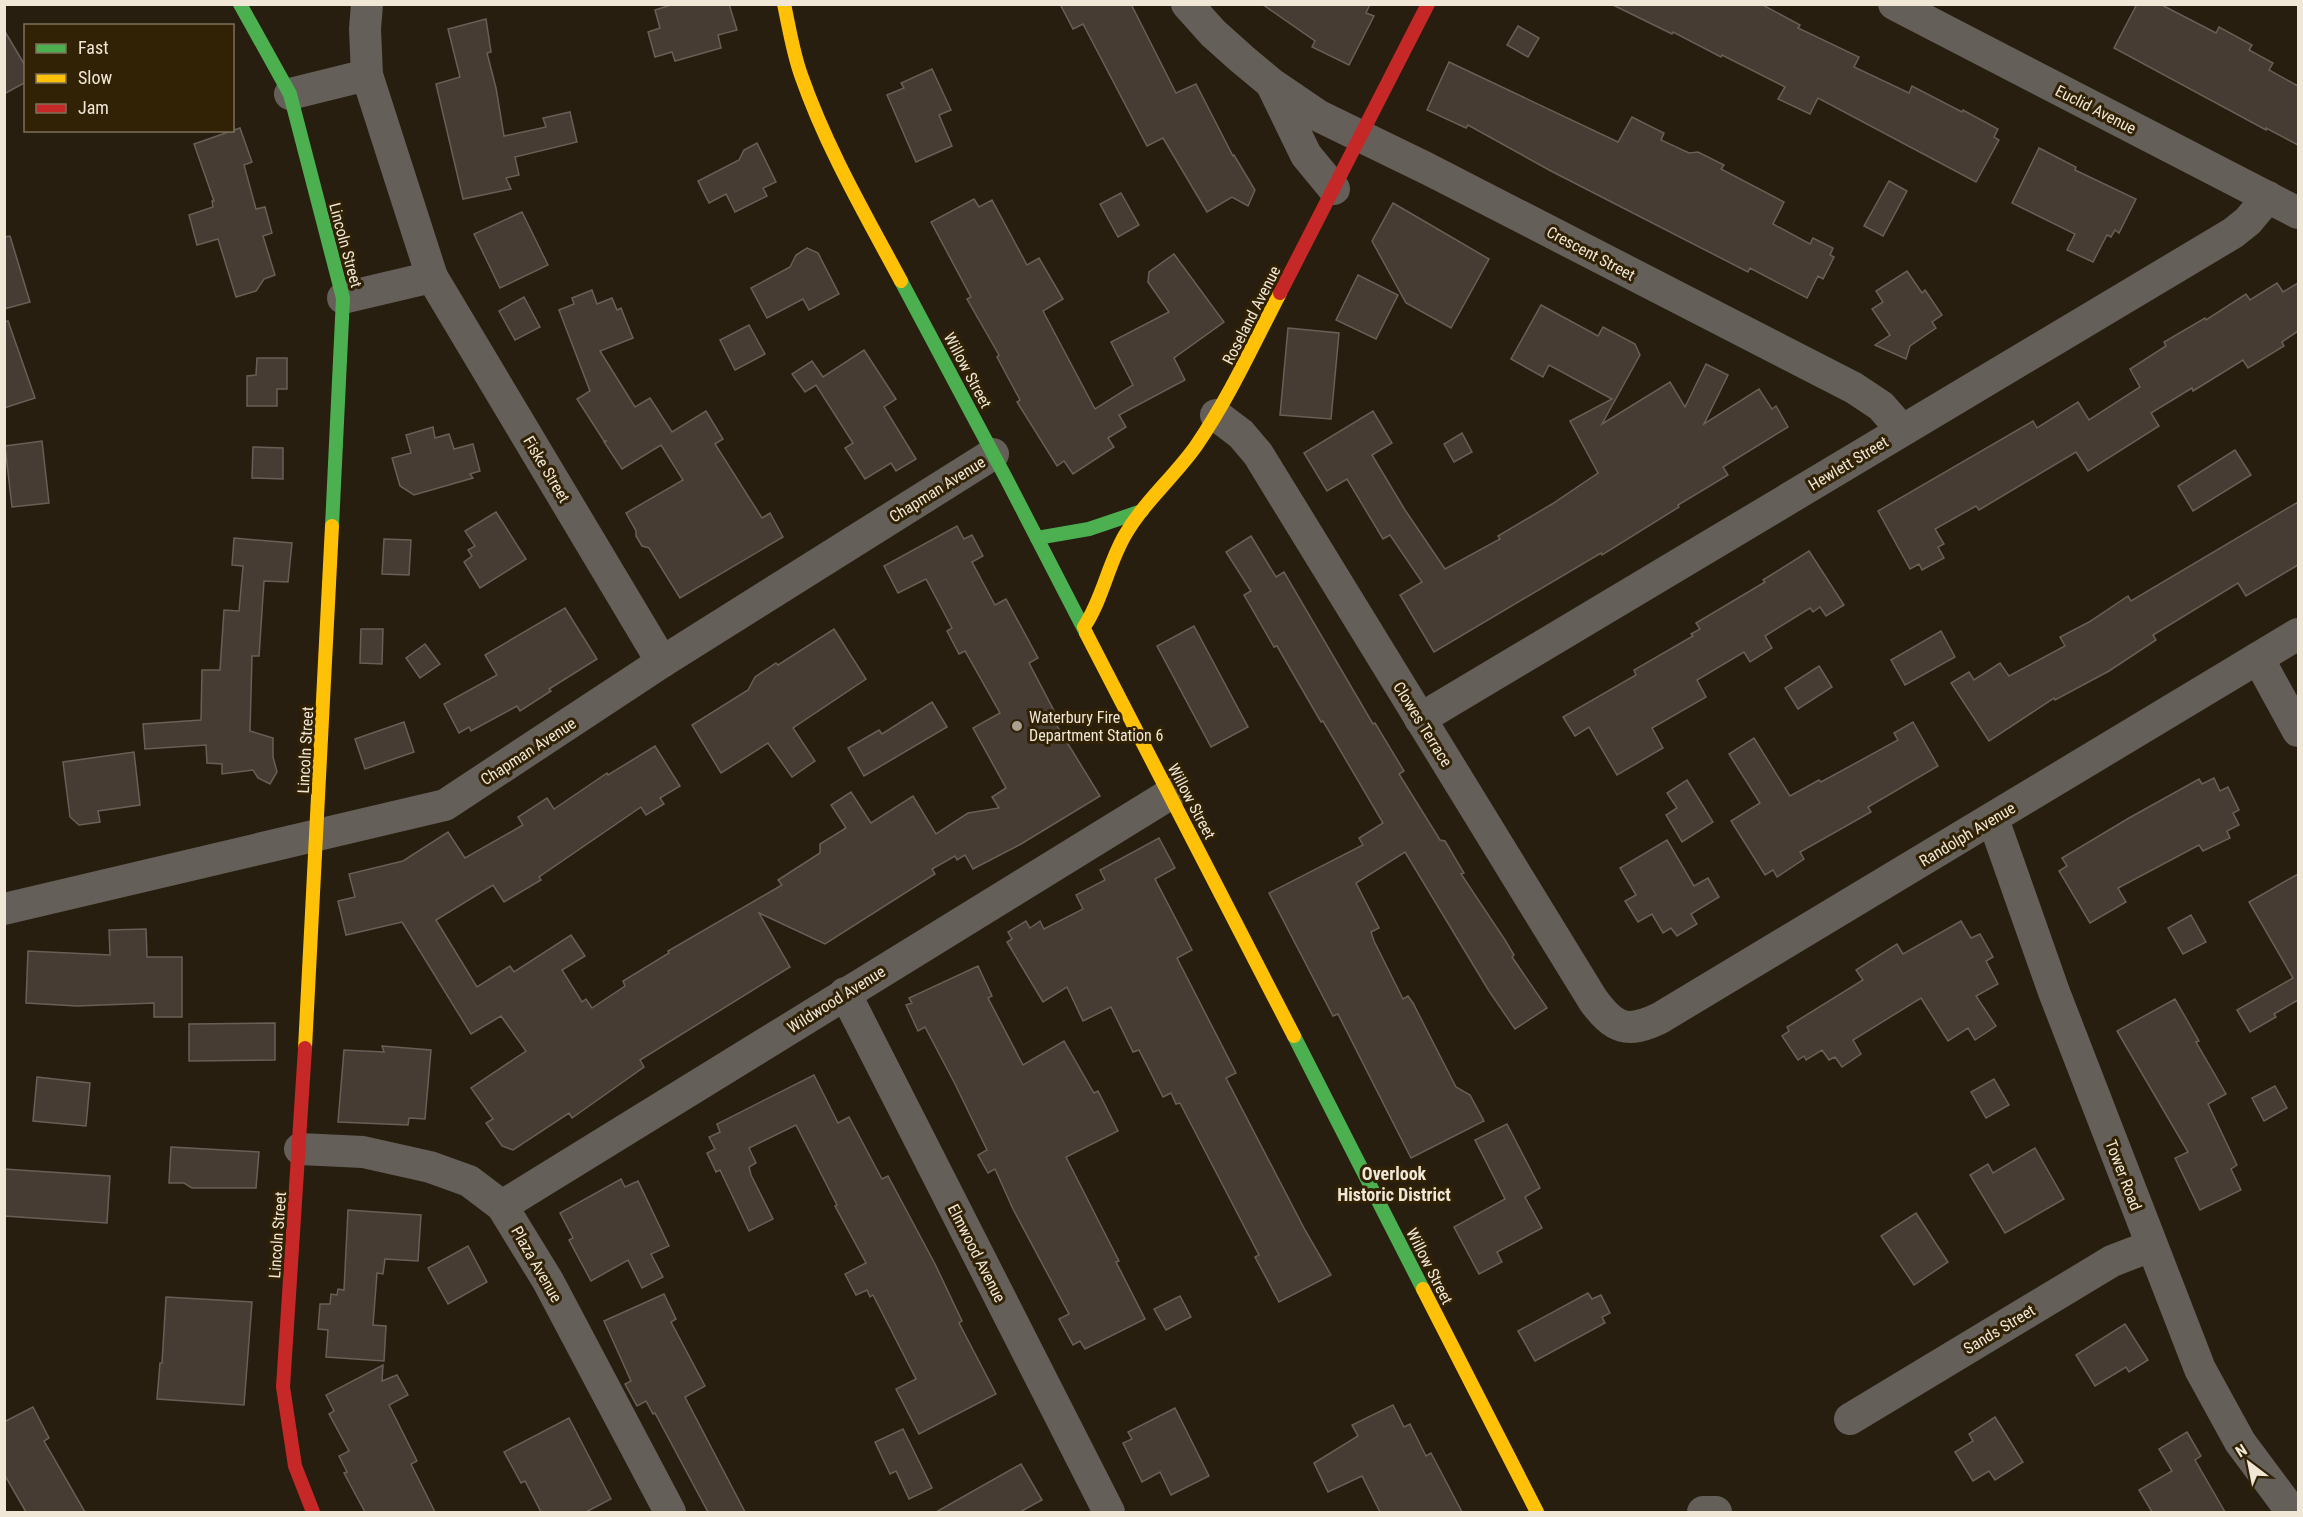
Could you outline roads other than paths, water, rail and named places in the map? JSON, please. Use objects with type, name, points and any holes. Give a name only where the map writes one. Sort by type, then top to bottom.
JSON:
[{"type":"street","name":"Lincoln Street","points":[[240,4],[290,94],[344,298],[300,1149],[283,1387],[295,1466],[313,1512]]},
{"type":"street","name":"Fiske Street","points":[[368,4],[365,29],[367,75],[432,277],[662,662]]},
{"type":"street","name":"Willow Street","points":[[784,4],[800,73],[822,129],[1084,627],[1537,1512]]},
{"type":"street","name":"Crescent Street","points":[[1186,4],[1213,33],[1272,84],[1319,116],[1854,388],[1881,406],[1902,430]]},
{"type":"street","name":"Roseland Avenue","points":[[1084,627],[1097,606],[1118,548],[1142,511],[1194,449],[1216,416],[1428,4]]},
{"type":"street","name":"Euclid Avenue","points":[[1894,4],[2298,213]]},
{"type":"street","points":[[290,94],[367,75]]},
{"type":"street","name":"Crescent Street","points":[[1272,84],[1306,155],[1334,189]]},
{"type":"street","name":"Hewlett Street","points":[[1420,719],[2233,233],[2248,221],[2268,197]]},
{"type":"street","points":[[344,298],[432,277]]},
{"type":"street","name":"Clowes Terrace","points":[[1216,416],[1241,434],[1258,454],[1593,1000],[1601,1011],[1616,1024],[1632,1028]]},
{"type":"street","name":"Chapman Avenue","points":[[4,909],[445,805],[662,662],[993,454]]},
{"type":"street","points":[[1037,538],[1089,529],[1142,511]]},
{"type":"street","name":"Randolph Avenue","points":[[1632,1028],[1659,1018],[2298,634]]},
{"type":"street","points":[[2258,658],[2298,731]]},
{"type":"street","name":"Wildwood Avenue","points":[[502,1206],[1170,794]]},
{"type":"street","name":"Tower Road","points":[[1993,819],[2054,992],[2151,1246],[2211,1391],[2240,1442],[2292,1512]]},
{"type":"street","name":"Elmwood Avenue","points":[[845,993],[1109,1512]]},
{"type":"street","name":"Plaza Avenue","points":[[300,1149],[363,1152],[430,1167],[469,1181],[502,1206],[548,1281],[670,1512]]},
{"type":"street","name":"Sands Street","points":[[1850,1419],[2112,1261],[2151,1246]]},
{"type":"street","points":[[1703,1512],[1716,1512]]},
{"type":"place","name":"Waterbury Fire Department Station 6","points":[[1017,726]]},
{"type":"district","name":"Overlook Historic District","points":[[1394,1184]]}]
